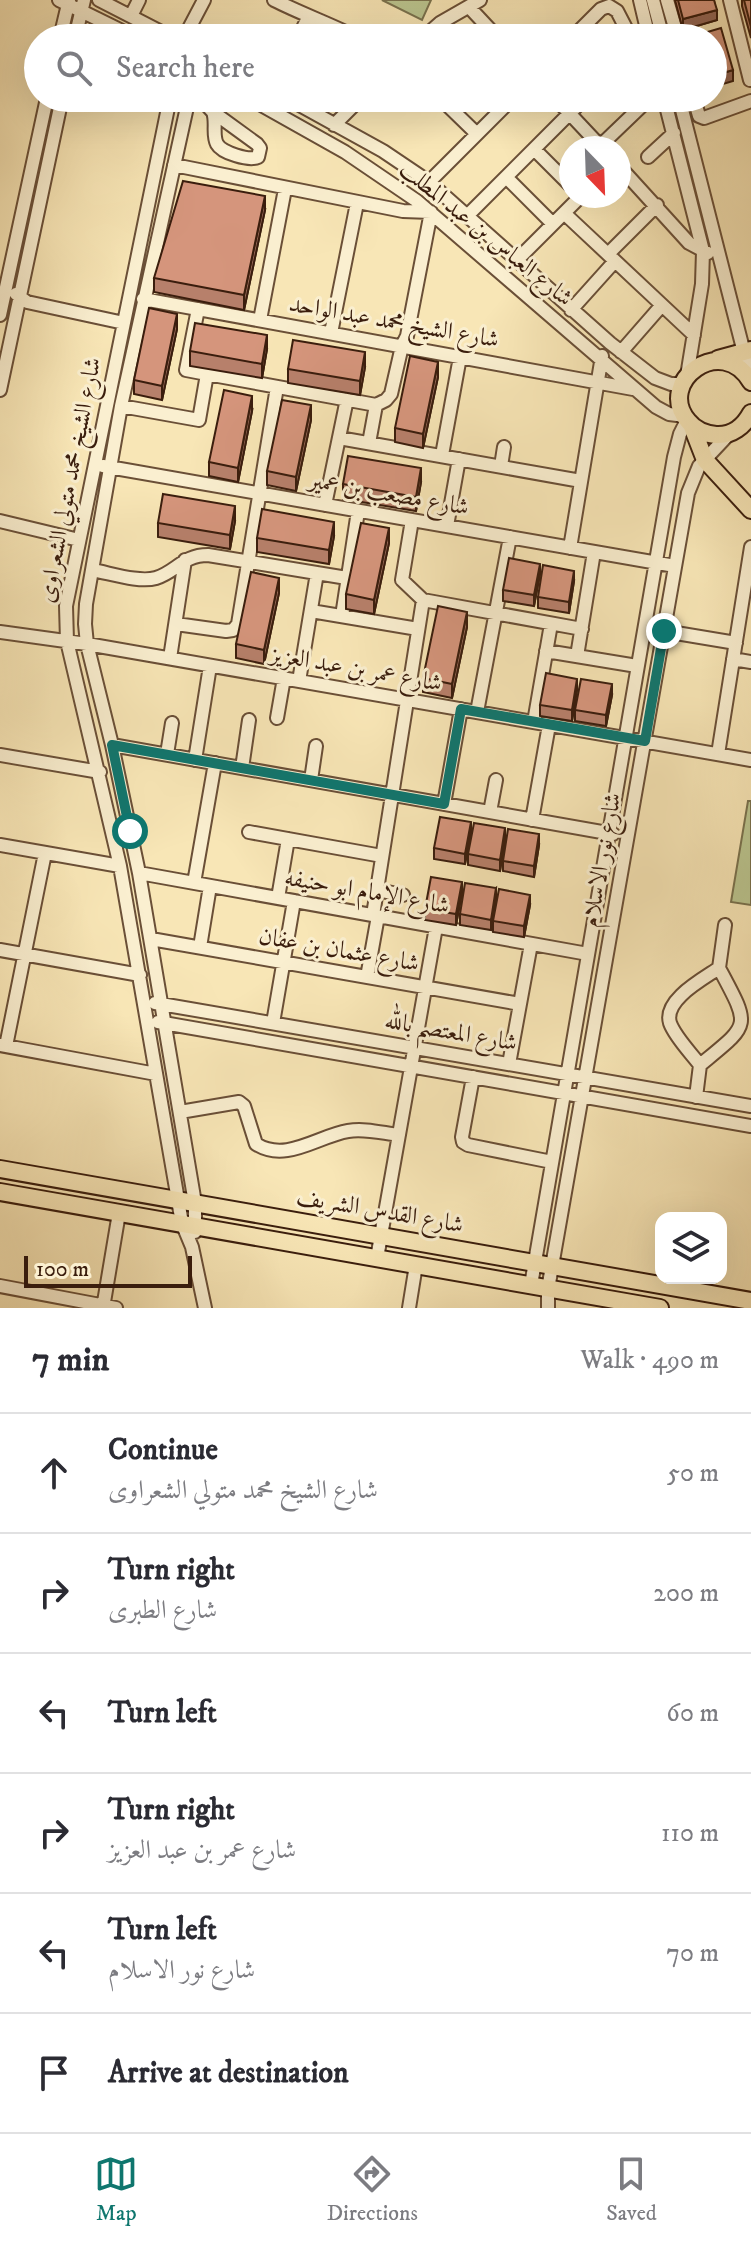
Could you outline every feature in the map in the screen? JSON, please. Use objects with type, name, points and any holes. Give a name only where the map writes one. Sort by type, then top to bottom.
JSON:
[{"type":"main road","points":[[748,351],[700,365],[685,380],[680,400],[705,460],[751,510]]},
{"type":"main road","points":[[708,362],[722,361],[735,365],[751,381]]},
{"type":"main road","points":[[687,420],[705,433],[722,435],[745,423],[751,415]]},
{"type":"main road","name":"شارع القدس الشريف","points":[[0,1169],[751,1301]]},
{"type":"main road","name":"شارع القدس الشريف","points":[[0,1192],[660,1308]]},
{"type":"street","points":[[99,0],[146,24]]},
{"type":"street","points":[[131,16],[139,0]]},
{"type":"street","points":[[191,24],[204,0]]},
{"type":"street","points":[[274,0],[308,18],[328,24]]},
{"type":"street","points":[[640,0],[646,24]]},
{"type":"street","points":[[653,0],[659,24]]},
{"type":"street","points":[[667,0],[674,24]]},
{"type":"street","points":[[730,0],[748,59],[750,80]]},
{"type":"street","points":[[62,24],[65,1],[82,5],[113,24]]},
{"type":"street","points":[[439,24],[475,4],[489,24]]},
{"type":"street","points":[[586,24],[601,9],[609,6],[617,11],[624,24]]},
{"type":"street","points":[[305,24],[308,18]]},
{"type":"street","points":[[727,110],[751,101]]},
{"type":"street","points":[[0,315],[3,285],[44,112]]},
{"type":"street","points":[[0,390],[59,112]]},
{"type":"street","name":"شارع الشيخ محمد متولي الشعراوى","points":[[167,112],[66,606],[67,641],[120,866],[156,1074],[154,1097],[178,1200],[189,1225],[205,1308]]},
{"type":"street","name":"شارع الشيخ محمد متولي الشعراوى","points":[[186,112],[121,406],[85,614],[87,644],[112,745],[151,939],[195,1203],[189,1225]]},
{"type":"street","name":"شارع العباس بن عبد المطلب","points":[[274,112],[345,152],[402,190],[636,390],[664,412],[687,420]]},
{"type":"street","name":"شارع العباس بن عبد المطلب","points":[[311,112],[383,151],[429,182],[571,310],[655,378],[671,384],[685,380]]},
{"type":"street","points":[[334,125],[347,112]]},
{"type":"street","points":[[457,112],[477,134]]},
{"type":"street","points":[[429,182],[497,112]]},
{"type":"street","points":[[612,136],[636,112]]},
{"type":"street","points":[[668,112],[703,251],[702,284],[685,380]]},
{"type":"street","points":[[683,112],[719,256],[748,351],[751,381]]},
{"type":"street","points":[[698,112],[704,118],[721,112]]},
{"type":"street","points":[[467,216],[569,114],[590,136]]},
{"type":"street","points":[[648,157],[674,133]]},
{"type":"street","points":[[534,149],[559,174]]},
{"type":"street","points":[[174,165],[357,203],[431,212],[407,336],[391,394],[376,405],[186,370],[198,309]]},
{"type":"street","points":[[506,177],[553,224]]},
{"type":"street","points":[[631,178],[689,243],[719,256]]},
{"type":"street","points":[[260,320],[285,189]]},
{"type":"street","points":[[331,333],[357,203]]},
{"type":"street","points":[[571,310],[657,205]]},
{"type":"street","points":[[516,261],[569,208]]},
{"type":"street","points":[[564,213],[694,335]]},
{"type":"street","points":[[3,285],[27,302],[124,323]]},
{"type":"street","name":"شارع الشيخ محمد عبد الواحد","points":[[143,299],[636,390]]},
{"type":"street","points":[[621,352],[662,305]]},
{"type":"street","points":[[570,548],[601,359],[610,343]]},
{"type":"street","points":[[442,455],[460,357]]},
{"type":"street","points":[[121,406],[199,420],[207,374]]},
{"type":"street","points":[[176,624],[226,631],[233,630],[238,624],[277,387]]},
{"type":"street","points":[[325,505],[347,399]]},
{"type":"street","points":[[369,443],[376,405]]},
{"type":"street","points":[[654,423],[664,412]]},
{"type":"street","name":"شارع نور الاسلام","points":[[531,1285],[675,449],[687,420]]},
{"type":"street","name":"شارع نور الاسلام","points":[[548,1308],[548,1289],[688,493],[699,466],[730,433]]},
{"type":"street","points":[[339,438],[581,481]]},
{"type":"street","points":[[501,466],[504,447]]},
{"type":"street","points":[[447,526],[459,459]]},
{"type":"street","name":"شارع مصعب بن عمير","points":[[95,464],[675,566]]},
{"type":"street","points":[[342,616],[358,511]]},
{"type":"street","points":[[412,520],[402,580],[423,600],[582,629]]},
{"type":"street","points":[[0,521],[79,540]]},
{"type":"street","points":[[477,712],[510,537]]},
{"type":"street","points":[[718,754],[751,547]]},
{"type":"street","points":[[577,656],[594,552]]},
{"type":"street","points":[[92,570],[147,580],[164,575],[185,560],[208,555],[347,578]]},
{"type":"street","points":[[170,658],[185,560]]},
{"type":"street","points":[[299,681],[317,573]]},
{"type":"street","points":[[367,977],[382,856],[423,600]]},
{"type":"street","points":[[311,611],[418,629]]},
{"type":"street","points":[[534,722],[551,624]]},
{"type":"street","points":[[664,631],[736,643]]},
{"type":"street","name":"شارع عمر بن عبد العزيز","points":[[0,632],[170,658],[751,760]]},
{"type":"street","points":[[546,651],[637,666]]},
{"type":"street","points":[[733,659],[751,662]]},
{"type":"street","points":[[195,760],[210,666]]},
{"type":"street","points":[[277,718],[284,678]]},
{"type":"street","points":[[444,804],[461,709]]},
{"type":"street","points":[[242,768],[249,720]]},
{"type":"street","points":[[167,754],[172,723]]},
{"type":"street","points":[[532,820],[549,725]]},
{"type":"street","points":[[112,745],[628,837]]},
{"type":"street","points":[[311,780],[316,746]]},
{"type":"street","points":[[0,755],[100,772]]},
{"type":"street","points":[[194,883],[215,763]]},
{"type":"street","points":[[490,812],[496,780]]},
{"type":"street","points":[[249,832],[382,856]]},
{"type":"street","points":[[278,898],[288,839]]},
{"type":"street","points":[[0,845],[120,866]]},
{"type":"street","points":[[9,1062],[6,1046],[45,853]]},
{"type":"street","name":"شارع الإمام ابو حنيفه","points":[[139,873],[588,954]]},
{"type":"street","points":[[200,947],[210,886]]},
{"type":"street","points":[[377,890],[403,895]]},
{"type":"street","points":[[273,1023],[294,901]]},
{"type":"street","points":[[700,1065],[739,1039],[747,1032],[751,1022],[750,1012],[719,968],[725,925]]},
{"type":"street","points":[[377,1258],[436,927]]},
{"type":"street","name":"شارع عثمان بن عفان","points":[[151,939],[520,1004]]},
{"type":"street","points":[[509,1064],[531,944]]},
{"type":"street","points":[[0,950],[140,975]]},
{"type":"street","points":[[696,1097],[700,1065],[670,1024],[669,1014],[673,1003],[719,968]]},
{"type":"street","name":"شارع المعتصم بالله","points":[[144,1001],[751,1106]]},
{"type":"street","name":"شارع المعتصم بالله","points":[[147,1020],[751,1126]]},
{"type":"street","points":[[6,1046],[156,1074]]},
{"type":"street","points":[[473,1077],[462,1137],[465,1144],[552,1162]]},
{"type":"street","points":[[180,1112],[239,1102],[244,1106],[256,1144],[276,1149],[298,1148],[350,1131],[399,1135]]},
{"type":"street","points":[[0,1286],[107,1307],[119,1213]]},
{"type":"street","points":[[409,1308],[416,1265]]},
{"type":"green space","points":[[382,0],[431,0],[422,20]]},
{"type":"green space","points":[[748,801],[751,801],[751,905],[731,902]]},
{"type":"building","points":[[678,0],[714,0],[717,10],[683,19]]},
{"type":"building","points":[[744,0],[751,0],[751,27]]},
{"type":"building","points":[[727,49],[733,70],[727,72]]},
{"type":"building","points":[[183,181],[265,196],[244,295],[154,278]]},
{"type":"building","points":[[149,308],[177,314],[162,386],[134,380]]},
{"type":"building","points":[[195,323],[267,335],[262,364],[190,351]]},
{"type":"building","points":[[293,340],[365,352],[360,381],[288,369]]},
{"type":"building","points":[[410,356],[438,362],[423,434],[395,428]]},
{"type":"building","points":[[224,390],[252,396],[238,468],[209,462]]},
{"type":"building","points":[[282,400],[311,405],[296,477],[267,471]]},
{"type":"building","points":[[348,456],[421,468],[416,497],[343,484]]},
{"type":"building","points":[[163,494],[235,506],[230,535],[158,523]]},
{"type":"building","points":[[262,509],[334,522],[329,550],[257,538]]},
{"type":"building","points":[[361,523],[389,528],[374,600],[346,594]]},
{"type":"building","points":[[509,558],[540,564],[534,595],[503,590]]},
{"type":"building","points":[[543,565],[574,571],[569,602],[538,597]]},
{"type":"building","points":[[251,572],[279,578],[264,650],[236,644]]},
{"type":"building","points":[[438,606],[467,612],[452,684],[423,678]]},
{"type":"building","points":[[546,673],[577,679],[572,710],[540,705]]},
{"type":"building","points":[[581,679],[612,684],[606,715],[575,710]]},
{"type":"building","points":[[440,817],[471,822],[465,854],[434,848]]},
{"type":"building","points":[[474,823],[505,828],[500,860],[468,854]]},
{"type":"building","points":[[508,829],[539,834],[534,866],[503,861]]},
{"type":"building","points":[[431,877],[462,882],[456,914],[425,909]]},
{"type":"building","points":[[465,883],[496,888],[491,920],[460,914]]},
{"type":"building","points":[[499,889],[530,895],[524,926],[493,921]]},
{"type":"route","points":[[130,831],[112,745],[444,804],[461,709],[645,741],[664,631]]}]
